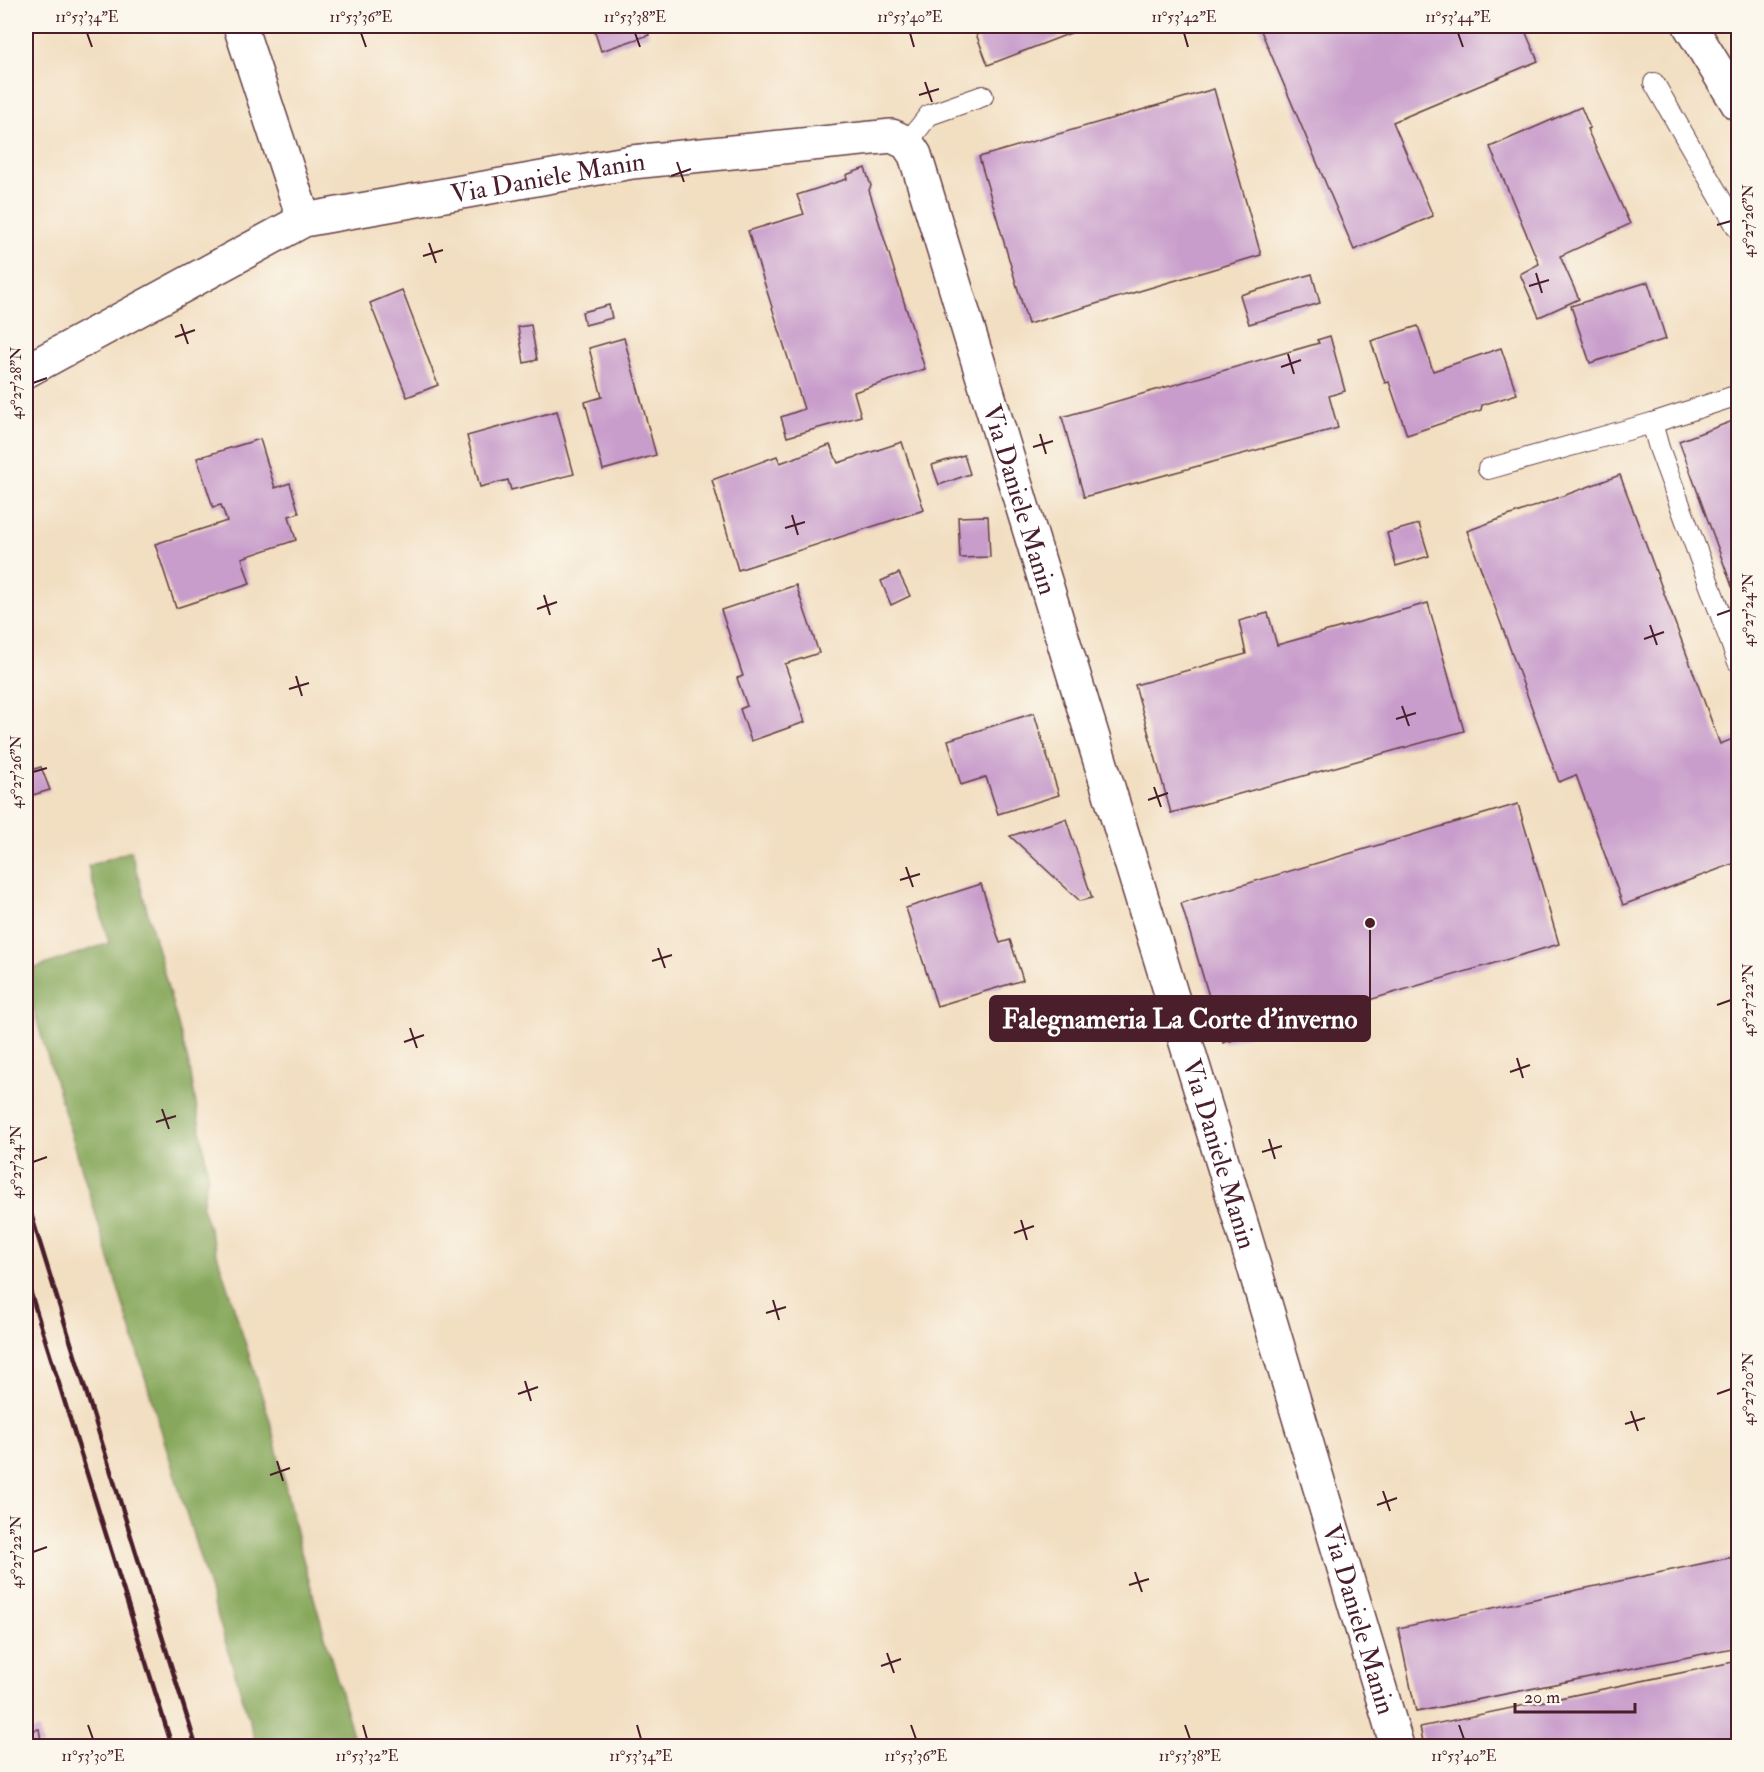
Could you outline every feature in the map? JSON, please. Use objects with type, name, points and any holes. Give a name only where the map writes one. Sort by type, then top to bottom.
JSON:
[{"type":"street","points":[[240,26],[304,220]]},
{"type":"street","points":[[1690,26],[1738,104]]},
{"type":"street","name":"Via Daniele Manin","points":[[26,371],[304,220],[632,162],[891,136],[907,143],[915,155],[1397,1746]]},
{"type":"lane","points":[[1654,83],[1738,229]]},
{"type":"lane","points":[[907,143],[928,115],[983,96]]},
{"type":"lane","points":[[1488,469],[1652,423],[1738,395]]},
{"type":"lane","points":[[1652,423],[1659,448],[1738,662]]},
{"type":"green space","points":[[131,851],[190,1069],[208,1174],[202,1207],[270,1421],[299,1545],[356,1746],[257,1746],[26,985],[26,971],[109,943],[88,866]]},
{"type":"building","points":[[593,26],[646,26],[649,35],[601,51]]},
{"type":"building","points":[[973,26],[1089,26],[988,65]]},
{"type":"building","points":[[1259,26],[1523,26],[1538,61],[1393,122],[1433,216],[1354,250]]},
{"type":"building","points":[[1214,89],[1261,255],[1028,324],[979,157]]},
{"type":"building","points":[[1581,107],[1590,128],[1587,129],[1630,224],[1560,256],[1579,299],[1539,317],[1520,274],[1539,264],[1490,147]]},
{"type":"building","points":[[865,168],[871,186],[869,190],[925,369],[854,392],[861,416],[787,437],[781,417],[804,409],[748,231],[804,214],[797,195],[847,179],[846,175]]},
{"type":"building","points":[[1312,274],[1320,303],[1249,324],[1240,295]]},
{"type":"building","points":[[1648,282],[1666,339],[1590,363],[1571,306]]},
{"type":"building","points":[[402,290],[438,385],[407,397],[370,303]]},
{"type":"building","points":[[609,305],[612,318],[585,325],[582,312]]},
{"type":"building","points":[[531,325],[537,360],[524,363],[518,327]]},
{"type":"building","points":[[1418,326],[1433,371],[1501,348],[1517,394],[1482,405],[1481,410],[1407,435],[1389,382],[1385,383],[1371,341]]},
{"type":"building","points":[[1330,336],[1345,391],[1329,396],[1338,428],[1084,497],[1062,417],[1319,343],[1317,340]]},
{"type":"building","points":[[624,338],[656,455],[603,470],[585,402],[602,397],[589,348]]},
{"type":"building","points":[[557,411],[574,474],[511,490],[508,480],[480,487],[467,436]]},
{"type":"building","points":[[1738,419],[1738,603],[1679,441]]},
{"type":"building","points":[[260,439],[275,488],[290,483],[299,513],[289,516],[296,540],[242,558],[250,584],[176,608],[155,544],[227,521],[221,505],[213,507],[197,458]]},
{"type":"building","points":[[902,442],[924,510],[738,570],[712,480],[777,456],[780,463],[830,445],[838,463]]},
{"type":"building","points":[[964,455],[970,474],[939,485],[932,465]]},
{"type":"building","points":[[1620,475],[1720,744],[1738,737],[1738,862],[1623,905],[1576,775],[1559,782],[1467,531]]},
{"type":"building","points":[[988,516],[990,557],[960,558],[958,517]]},
{"type":"building","points":[[1419,524],[1429,556],[1396,566],[1387,533]]},
{"type":"building","points":[[899,573],[910,596],[891,605],[881,581]]},
{"type":"building","points":[[796,585],[819,653],[785,664],[805,722],[751,741],[740,709],[747,706],[737,678],[743,676],[721,610]]},
{"type":"building","points":[[1428,603],[1464,731],[1171,813],[1135,685],[1246,654],[1239,621],[1268,613],[1277,645]]},
{"type":"building","points":[[1034,713],[1059,795],[998,814],[986,777],[961,785],[948,740]]},
{"type":"building","points":[[41,767],[50,790],[26,797],[26,772]]},
{"type":"building","points":[[1518,804],[1559,944],[1223,1043],[1181,903]]},
{"type":"building","points":[[1066,819],[1092,898],[1080,901],[1010,836]]},
{"type":"building","points":[[981,884],[1000,943],[1010,940],[1023,980],[937,1006],[906,908]]},
{"type":"building","points":[[1738,1556],[1738,1647],[1416,1712],[1398,1628]]},
{"type":"building","points":[[1738,1661],[1738,1746],[1424,1746],[1420,1727]]},
{"type":"building","points":[[39,1729],[42,1746],[26,1746],[26,1732]]},
{"type":"railway","points":[[26,1198],[196,1746]]},
{"type":"railway","points":[[26,1278],[172,1746]]},
{"type":"place","name":"Falegnameria La Corte d'inverno","points":[[1370,923]]}]
